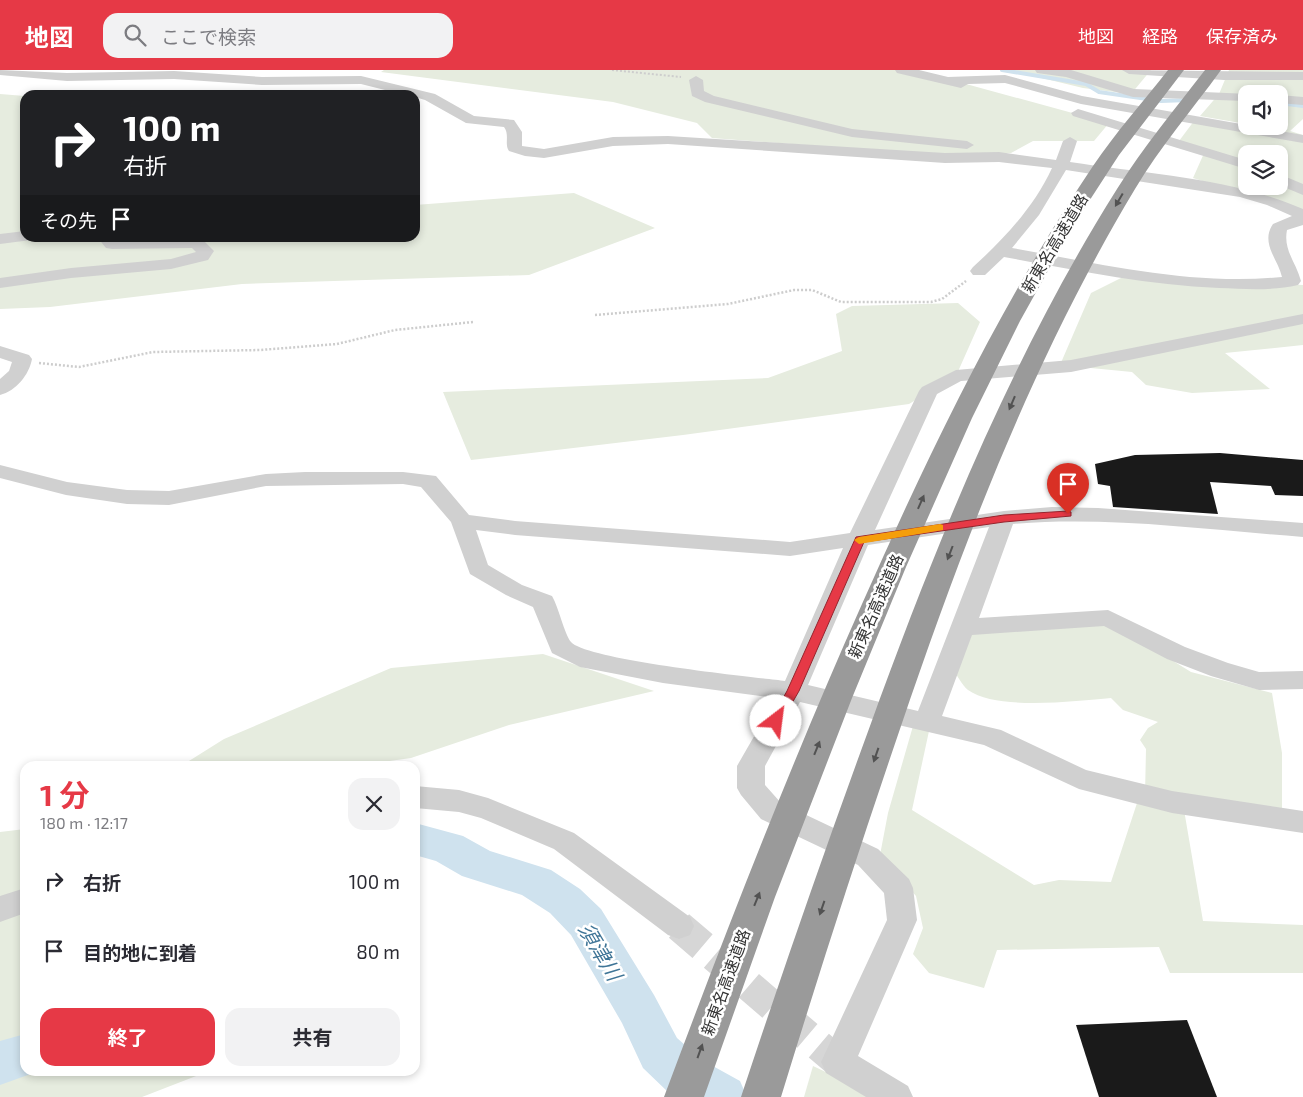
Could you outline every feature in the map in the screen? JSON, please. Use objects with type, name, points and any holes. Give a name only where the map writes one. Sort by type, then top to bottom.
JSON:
[{"type":"highway","name":"新東名高速道路","points":[[684,1097],[736,952],[856,650],[941,458],[1010,318],[1093,179],[1176,70]]},
{"type":"highway","points":[[761,1097],[800,973],[906,668],[965,514],[1018,391],[1056,312],[1127,188],[1156,145],[1214,70]]},
{"type":"street","points":[[902,70],[1064,109],[1238,162]]},
{"type":"street","points":[[1042,70],[1067,73],[1133,93],[1238,97]]},
{"type":"street","points":[[1129,70],[1224,76],[1303,76]]},
{"type":"street","points":[[0,71],[68,77],[174,75],[262,81],[361,80],[402,90]]},
{"type":"street","points":[[946,81],[1004,78],[1082,100],[1303,139]]},
{"type":"street","points":[[696,80],[697,93],[710,99],[779,114],[804,123],[852,134],[968,146],[986,156]]},
{"type":"street","points":[[420,95],[430,97],[471,120],[509,123],[515,132],[514,148],[529,154],[594,144],[652,140],[945,158],[986,156],[1192,185],[1273,202],[1303,215]]},
{"type":"street","points":[[1288,100],[1303,101]]},
{"type":"street","points":[[979,271],[1005,252],[1042,197],[1067,166],[1070,141]]},
{"type":"street","points":[[1288,182],[1303,190]]},
{"type":"street","points":[[1005,252],[1121,275],[1178,282],[1276,284],[1292,281],[1291,272],[1282,261],[1275,240],[1279,227],[1292,221],[1303,220]]},
{"type":"street","points":[[0,240],[20,237]]},
{"type":"street","points":[[0,283],[72,273],[172,264],[202,256],[206,250],[196,243],[112,244],[110,242]]},
{"type":"street","points":[[896,1097],[838,1062],[902,920],[898,888],[868,858],[771,811],[751,788],[751,766],[793,691],[860,539],[929,391],[956,376],[1071,366],[1303,319]]},
{"type":"street","points":[[0,352],[22,359],[21,368],[14,378],[0,389]]},
{"type":"street","points":[[0,471],[66,488],[127,497],[160,498],[266,480],[403,478],[428,481],[462,521],[478,569],[514,590],[542,602],[561,647],[580,658],[663,674],[793,691],[991,737],[1079,779],[1172,802],[1303,822]]},
{"type":"street","points":[[462,521],[515,528],[790,549],[1004,518],[1052,514],[1098,515],[1303,530]]},
{"type":"street","points":[[927,722],[1004,518]]},
{"type":"street","points":[[963,627],[1108,618],[1176,653],[1220,670],[1259,681],[1303,680]]},
{"type":"street","points":[[420,797],[459,801],[488,809],[564,842],[679,926]]},
{"type":"street","points":[[0,909],[20,902]]},
{"type":"path","points":[[612,70],[696,80]]},
{"type":"path","points":[[595,315],[728,304],[794,290],[812,290],[840,302],[931,302],[942,299],[979,271]]},
{"type":"path","points":[[22,359],[54,366],[79,367],[153,352],[183,353],[260,350],[337,344],[395,330],[456,322],[473,322]]},
{"type":"shaded area","points":[[384,70],[915,70],[1109,123],[1094,141],[1033,141],[1011,153],[938,155],[712,138],[697,123],[613,102],[381,72]]},
{"type":"shaded area","points":[[1009,70],[1151,70],[1131,94],[1083,88]]},
{"type":"shaded area","points":[[1229,70],[1303,70],[1303,119],[1290,131],[1303,135],[1303,213],[1246,195],[1288,195],[1288,145],[1238,145],[1238,192],[1193,178],[1205,151],[1179,141],[1197,117],[1238,125],[1238,135],[1288,135],[1288,85],[1238,85],[1238,123],[1200,116],[1219,94]]},
{"type":"shaded area","points":[[0,94],[20,96],[20,242],[420,242],[420,205],[574,193],[655,228],[529,275],[242,284],[50,307],[0,309]]},
{"type":"shaded area","points":[[1123,277],[1303,285],[1303,345],[1225,353],[1270,389],[1192,393],[1146,385],[1132,372],[1060,365],[1091,293]]},
{"type":"shaded area","points":[[958,303],[980,322],[956,376],[909,404],[683,435],[471,460],[443,392],[768,378],[842,351],[836,314],[852,306]]},
{"type":"shaded area","points":[[1098,620],[1123,630],[1191,672],[1272,693],[1282,753],[1282,816],[1145,795],[1146,749],[1140,740],[1148,728],[1158,722],[1123,710],[1111,698],[1037,703],[998,701],[968,690],[952,668],[967,628]]},
{"type":"shaded area","points":[[543,654],[654,691],[509,725],[411,758],[390,761],[189,761],[224,739],[391,668]]},
{"type":"shaded area","points":[[913,726],[929,731],[912,810],[1034,885],[1059,880],[1111,882],[1139,797],[1183,804],[1203,921],[1303,925],[1303,973],[1170,973],[1159,947],[997,950],[984,988],[929,973],[913,954],[923,928],[916,896],[880,855],[888,813]]},
{"type":"shaded area","points":[[20,830],[20,1076],[196,1076],[142,1097],[0,1097],[0,832]]},
{"type":"shaded area","points":[[813,1066],[879,1097],[804,1097]]},
{"type":"building","points":[[1220,453],[1303,460],[1303,496],[1275,495],[1271,486],[1210,482],[1218,514],[1113,507],[1110,486],[1098,484],[1095,464],[1135,455]]},
{"type":"building","points":[[1187,1020],[1217,1097],[1099,1097],[1076,1025]]},
{"type":"waterway","points":[[1002,70],[1086,84],[1099,92],[1161,101],[1188,100]]},
{"type":"waterway","points":[[1288,104],[1303,106]]},
{"type":"waterway","name":"須津川","points":[[420,840],[448,848],[477,864],[536,882],[565,901],[586,922],[638,1009],[660,1053],[685,1076],[723,1097]]},
{"type":"waterway","name":"須津川","points":[[0,1063],[20,1057]]},
{"type":"tunnel","points":[[679,926],[838,1062]]},
{"type":"slow traffic","points":[[859,540],[940,528]]},
{"type":"route","points":[[776,721],[793,691],[860,539],[1004,518],[1068,514]]}]
